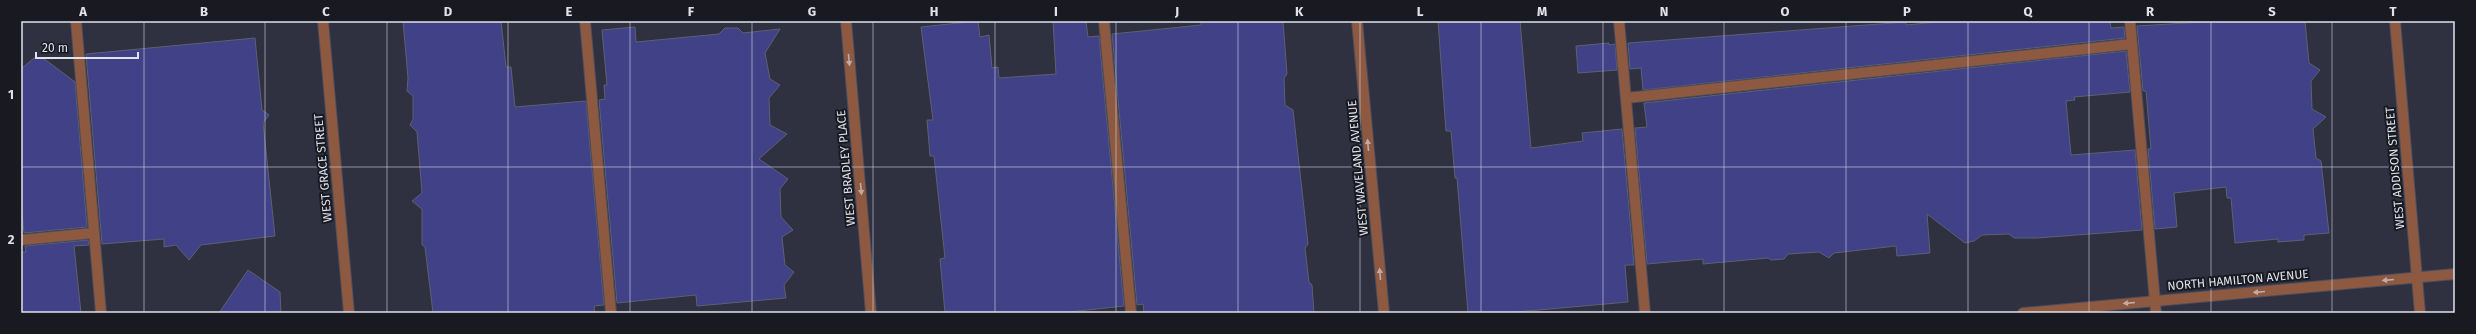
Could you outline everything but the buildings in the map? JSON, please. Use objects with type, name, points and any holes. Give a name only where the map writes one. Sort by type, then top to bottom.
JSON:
[{"type":"street","points":[[76,21],[101,313]]},
{"type":"street","name":"WEST GRACE STREET","points":[[323,21],[349,313]]},
{"type":"street","points":[[585,21],[611,313]]},
{"type":"street","name":"WEST BRADLEY PLACE","points":[[846,21],[871,313]]},
{"type":"street","points":[[1104,21],[1131,313]]},
{"type":"street","name":"WEST WAVELAND AVENUE","points":[[1357,21],[1384,313]]},
{"type":"street","points":[[1620,21],[1645,313]]},
{"type":"street","points":[[2130,21],[2156,313]]},
{"type":"street","name":"WEST ADDISON STREET","points":[[2395,21],[2420,313]]},
{"type":"street","points":[[1626,98],[2132,44]]},
{"type":"street","points":[[21,240],[94,233]]},
{"type":"street","name":"NORTH HAMILTON AVENUE","points":[[2023,313],[2455,274]]}]
